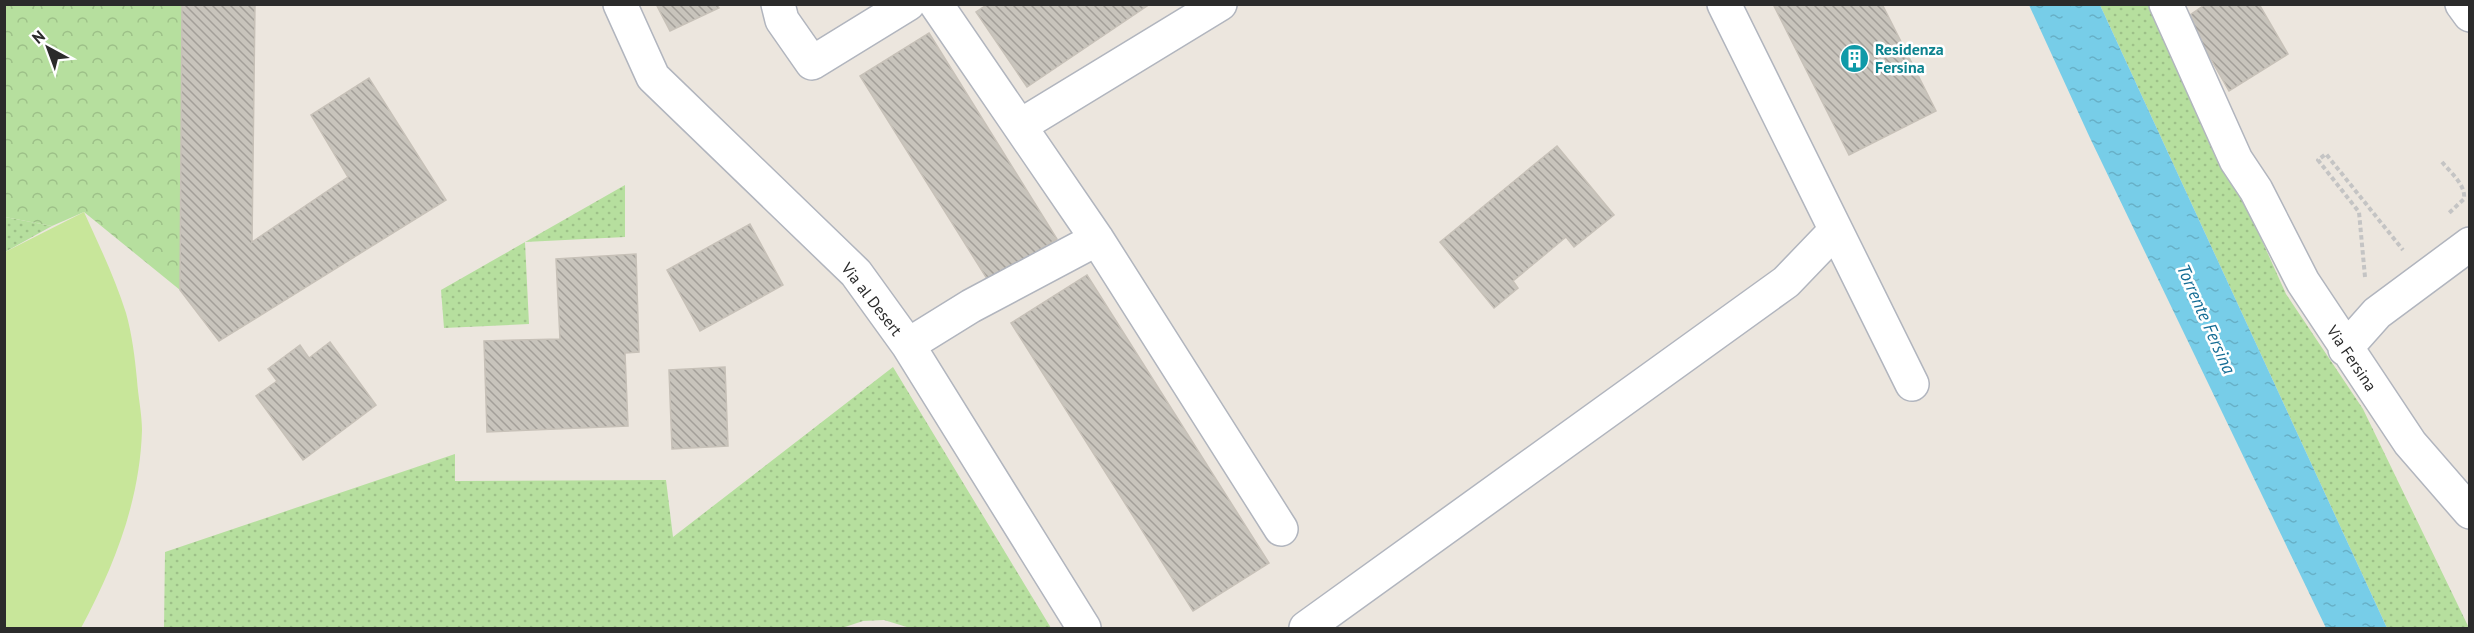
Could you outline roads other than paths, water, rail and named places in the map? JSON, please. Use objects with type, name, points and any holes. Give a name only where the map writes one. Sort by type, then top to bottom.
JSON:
[{"type":"street","name":"Via al Desert","points":[[620,4],[653,77],[856,273],[908,345],[1079,624]]},
{"type":"street","points":[[778,4],[782,20],[812,63],[908,4]]},
{"type":"street","points":[[936,4],[1097,239],[1281,529]]},
{"type":"street","points":[[1020,126],[1220,4]]},
{"type":"street","points":[[1724,4],[1912,384]]},
{"type":"street","name":"Via Fersina","points":[[2166,4],[2236,160],[2256,190],[2303,282],[2409,443],[2469,512]]},
{"type":"street","points":[[2462,4],[2469,15]]},
{"type":"street","points":[[1306,628],[1786,282],[1835,231]]},
{"type":"street","points":[[908,345],[971,306],[1097,239]]},
{"type":"street","points":[[2345,349],[2377,313],[2469,244]]},
{"type":"water","name":"Torrente Fersina","points":[[2029,5],[2100,5],[2387,628],[2326,628],[2090,138]]},
{"type":"place","name":"Residenza Fersina","points":[[1854,58]]}]
